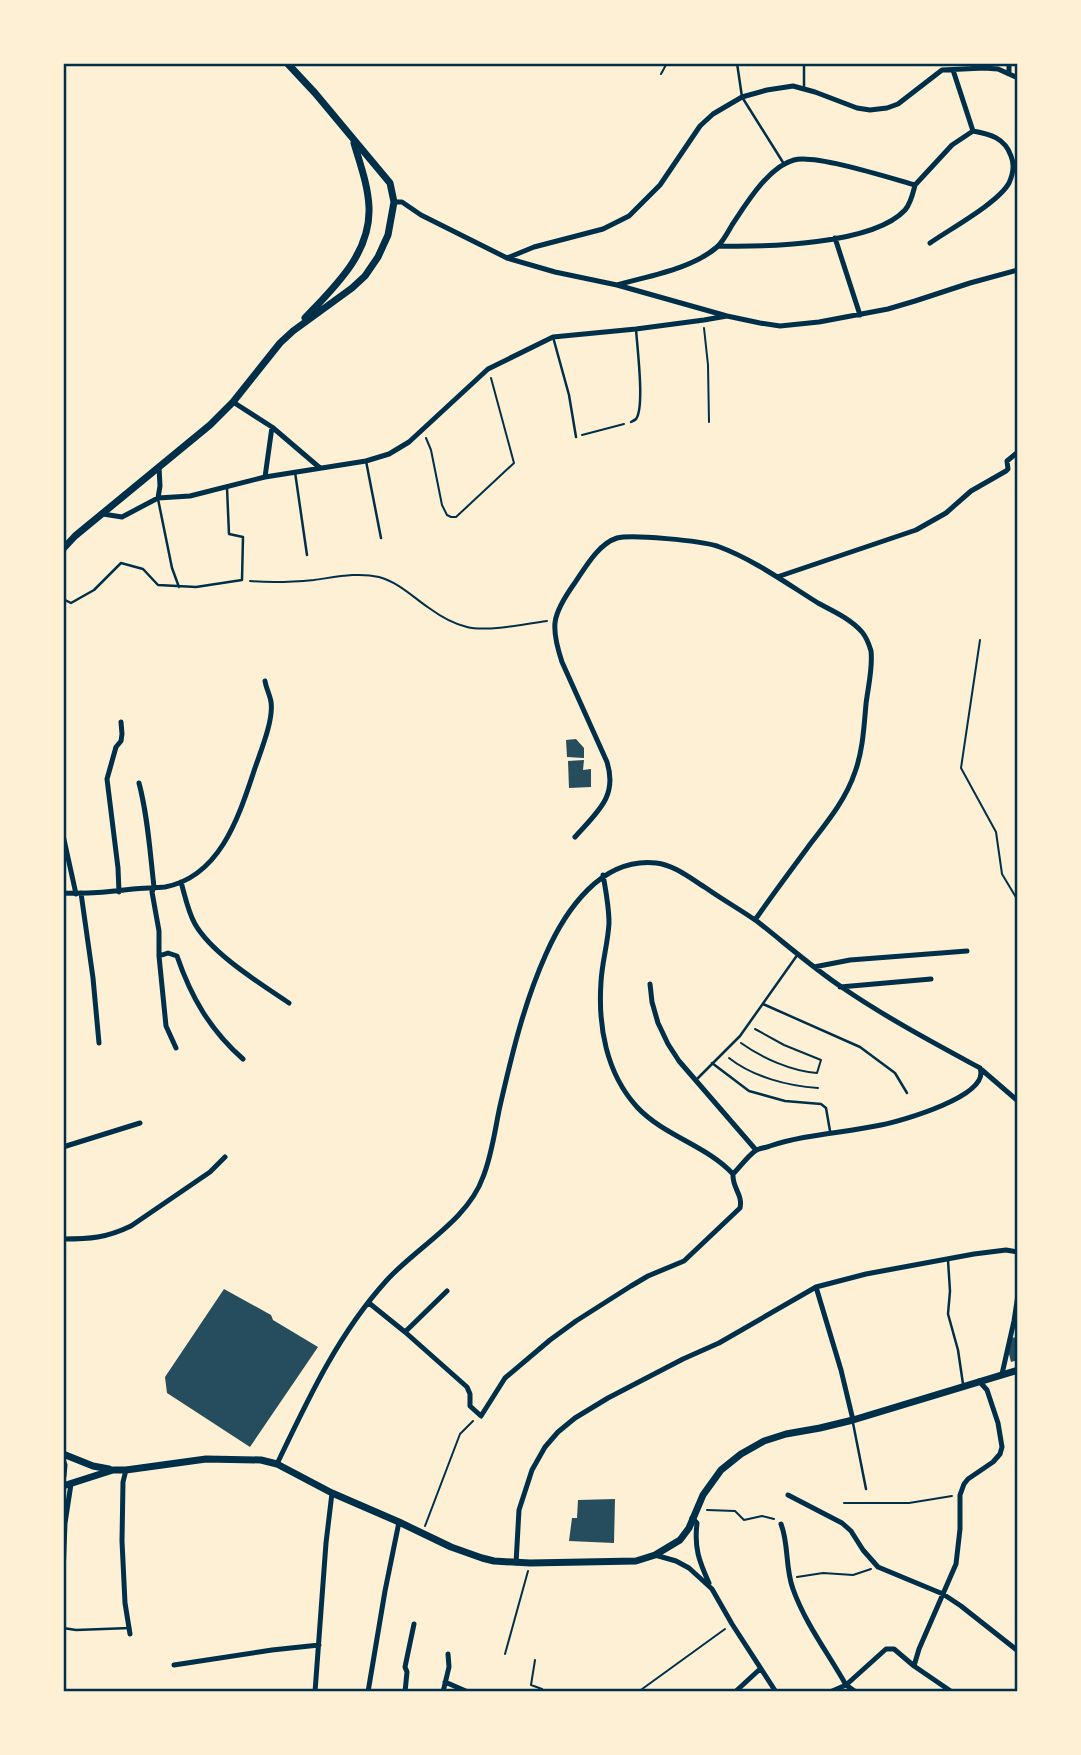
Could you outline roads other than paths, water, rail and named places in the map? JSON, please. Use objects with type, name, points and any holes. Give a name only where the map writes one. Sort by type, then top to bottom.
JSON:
[{"type":"main road","points":[[63,549],[75,536],[210,425],[233,402],[280,342],[352,288],[365,276],[378,257],[388,234],[394,202],[390,183],[287,63]]},
{"type":"main road","points":[[293,331],[342,279],[362,246],[369,223],[369,207],[366,181],[352,138]]},
{"type":"main road","points":[[63,1454],[93,1466],[113,1470],[206,1459],[261,1460],[277,1464],[332,1493],[482,1558],[516,1563],[636,1561],[655,1555],[680,1540],[689,1528],[703,1495],[721,1470],[764,1441],[853,1420],[1018,1370]]},
{"type":"main road","points":[[63,1462],[63,1476]]},
{"type":"main road","points":[[67,1485],[113,1470]]},
{"type":"street","points":[[1009,63],[1009,74]]},
{"type":"street","points":[[507,258],[534,247],[603,229],[629,216],[660,185],[701,126],[713,114],[742,97],[793,86],[856,108],[870,110],[898,104],[941,67],[953,70],[974,67],[998,69],[1018,78]]},
{"type":"street","points":[[953,70],[972,131]]},
{"type":"street","points":[[719,246],[770,246],[835,238],[886,224],[906,209],[915,185],[952,145],[972,131],[990,134],[1004,143],[1012,159],[1013,171],[1009,183],[984,207],[930,243]]},
{"type":"street","points":[[617,285],[690,262],[719,246],[759,186],[783,164],[796,159],[820,160],[915,185]]},
{"type":"street","points":[[394,202],[402,202],[421,215],[507,258],[727,316],[780,326],[860,315],[1018,270]]},
{"type":"street","points":[[835,238],[860,315]]},
{"type":"street","points":[[103,514],[122,517],[158,498],[190,496],[265,477],[366,461],[390,454],[423,430],[488,369],[553,337],[727,316]]},
{"type":"street","points":[[233,402],[272,427],[320,468]]},
{"type":"street","points":[[265,477],[272,427]]},
{"type":"street","points":[[777,577],[916,530],[946,513],[971,491],[1006,471],[1009,458],[1018,452]]},
{"type":"street","points":[[158,498],[159,467]]},
{"type":"street","points":[[575,837],[606,799],[611,775],[562,662],[555,639],[555,621],[565,598],[605,544],[622,537],[713,545],[732,552],[852,623],[867,639],[871,658],[862,741],[850,785],[835,811],[755,920]]},
{"type":"street","points":[[63,893],[153,890],[197,874],[216,855],[238,816],[263,746],[272,712],[265,681]]},
{"type":"street","points":[[119,892],[107,779],[116,747],[121,741],[121,722]]},
{"type":"street","points":[[139,783],[145,809],[159,931],[166,1026],[177,1048]]},
{"type":"street","points":[[63,835],[78,894],[93,978],[99,1043]]},
{"type":"street","points":[[277,1464],[345,1334],[388,1279],[460,1213],[478,1189],[484,1177],[514,1045],[533,985],[561,923],[603,875],[623,866],[645,862],[678,870],[755,920],[840,987],[980,1068],[1018,1101]]},
{"type":"street","points":[[603,875],[609,922],[601,981],[601,1008],[607,1056],[620,1085],[653,1122],[709,1154],[733,1174]]},
{"type":"street","points":[[181,882],[195,924],[204,935],[237,967],[289,1003]]},
{"type":"street","points":[[814,967],[850,960],[967,951]]},
{"type":"street","points":[[159,956],[168,953],[177,956],[186,982],[202,1012],[228,1046],[243,1059]]},
{"type":"street","points":[[840,987],[931,979]]},
{"type":"street","points":[[650,984],[658,1023],[668,1044],[679,1061],[756,1150]]},
{"type":"street","points":[[369,1303],[467,1387],[470,1406],[481,1416],[505,1378],[550,1340],[631,1286],[684,1261],[740,1208],[741,1198],[732,1181],[733,1174],[756,1150],[781,1142],[880,1126],[915,1116],[962,1096],[982,1077],[980,1068]]},
{"type":"street","points":[[63,1147],[140,1123]]},
{"type":"street","points":[[63,1239],[91,1239],[131,1226],[209,1172],[225,1157]]},
{"type":"street","points":[[516,1563],[519,1510],[526,1486],[538,1459],[558,1432],[575,1418],[608,1398],[719,1343],[816,1287],[866,1274],[990,1252],[1018,1252]]},
{"type":"street","points":[[816,1287],[853,1420]]},
{"type":"street","points":[[405,1332],[447,1291]]},
{"type":"street","points":[[1002,1374],[1018,1295]]},
{"type":"street","points":[[914,1666],[956,1564],[960,1495],[968,1479],[993,1462],[1002,1447],[998,1423],[987,1390],[979,1381]]},
{"type":"street","points":[[126,1470],[122,1482],[122,1541],[124,1594],[130,1631]]},
{"type":"street","points":[[63,1575],[67,1485]]},
{"type":"street","points":[[316,1692],[332,1493]]},
{"type":"street","points":[[788,1494],[842,1523],[878,1567],[943,1594],[1018,1651]]},
{"type":"street","points":[[692,1518],[697,1523],[696,1553],[712,1589],[776,1692]]},
{"type":"street","points":[[368,1692],[399,1522]]},
{"type":"street","points":[[781,1524],[789,1578],[801,1609],[846,1685],[856,1692]]},
{"type":"street","points":[[655,1555],[689,1567],[712,1589]]},
{"type":"street","points":[[405,1692],[405,1667],[414,1624]]},
{"type":"street","points":[[174,1665],[319,1645]]},
{"type":"street","points":[[830,1692],[846,1685],[886,1648],[894,1648],[951,1692]]},
{"type":"street","points":[[443,1692],[449,1667],[448,1654]]},
{"type":"street","points":[[735,1692],[760,1669]]},
{"type":"street","points":[[445,1682],[468,1692]]},
{"type":"lane","points":[[737,63],[742,97],[783,164]]},
{"type":"lane","points":[[804,63],[804,89]]},
{"type":"lane","points":[[631,422],[636,419],[640,406],[636,329]]},
{"type":"lane","points":[[553,337],[569,395],[576,437]]},
{"type":"lane","points":[[366,461],[381,538]]},
{"type":"lane","points":[[295,472],[307,555]]},
{"type":"lane","points":[[63,599],[71,603],[94,590],[121,563],[144,569],[158,585],[196,587],[242,580],[243,537],[229,534],[227,488]]},
{"type":"lane","points":[[158,498],[172,568],[179,587]]},
{"type":"lane","points":[[696,1079],[737,1040],[798,954]]},
{"type":"lane","points":[[763,1004],[860,1048],[895,1073],[907,1093]]},
{"type":"lane","points":[[712,1063],[749,1091],[785,1101],[821,1104],[826,1108],[830,1133]]},
{"type":"lane","points":[[948,1260],[948,1314],[963,1387]]},
{"type":"lane","points":[[853,1420],[866,1489]]},
{"type":"lane","points":[[63,1628],[130,1631]]}]
